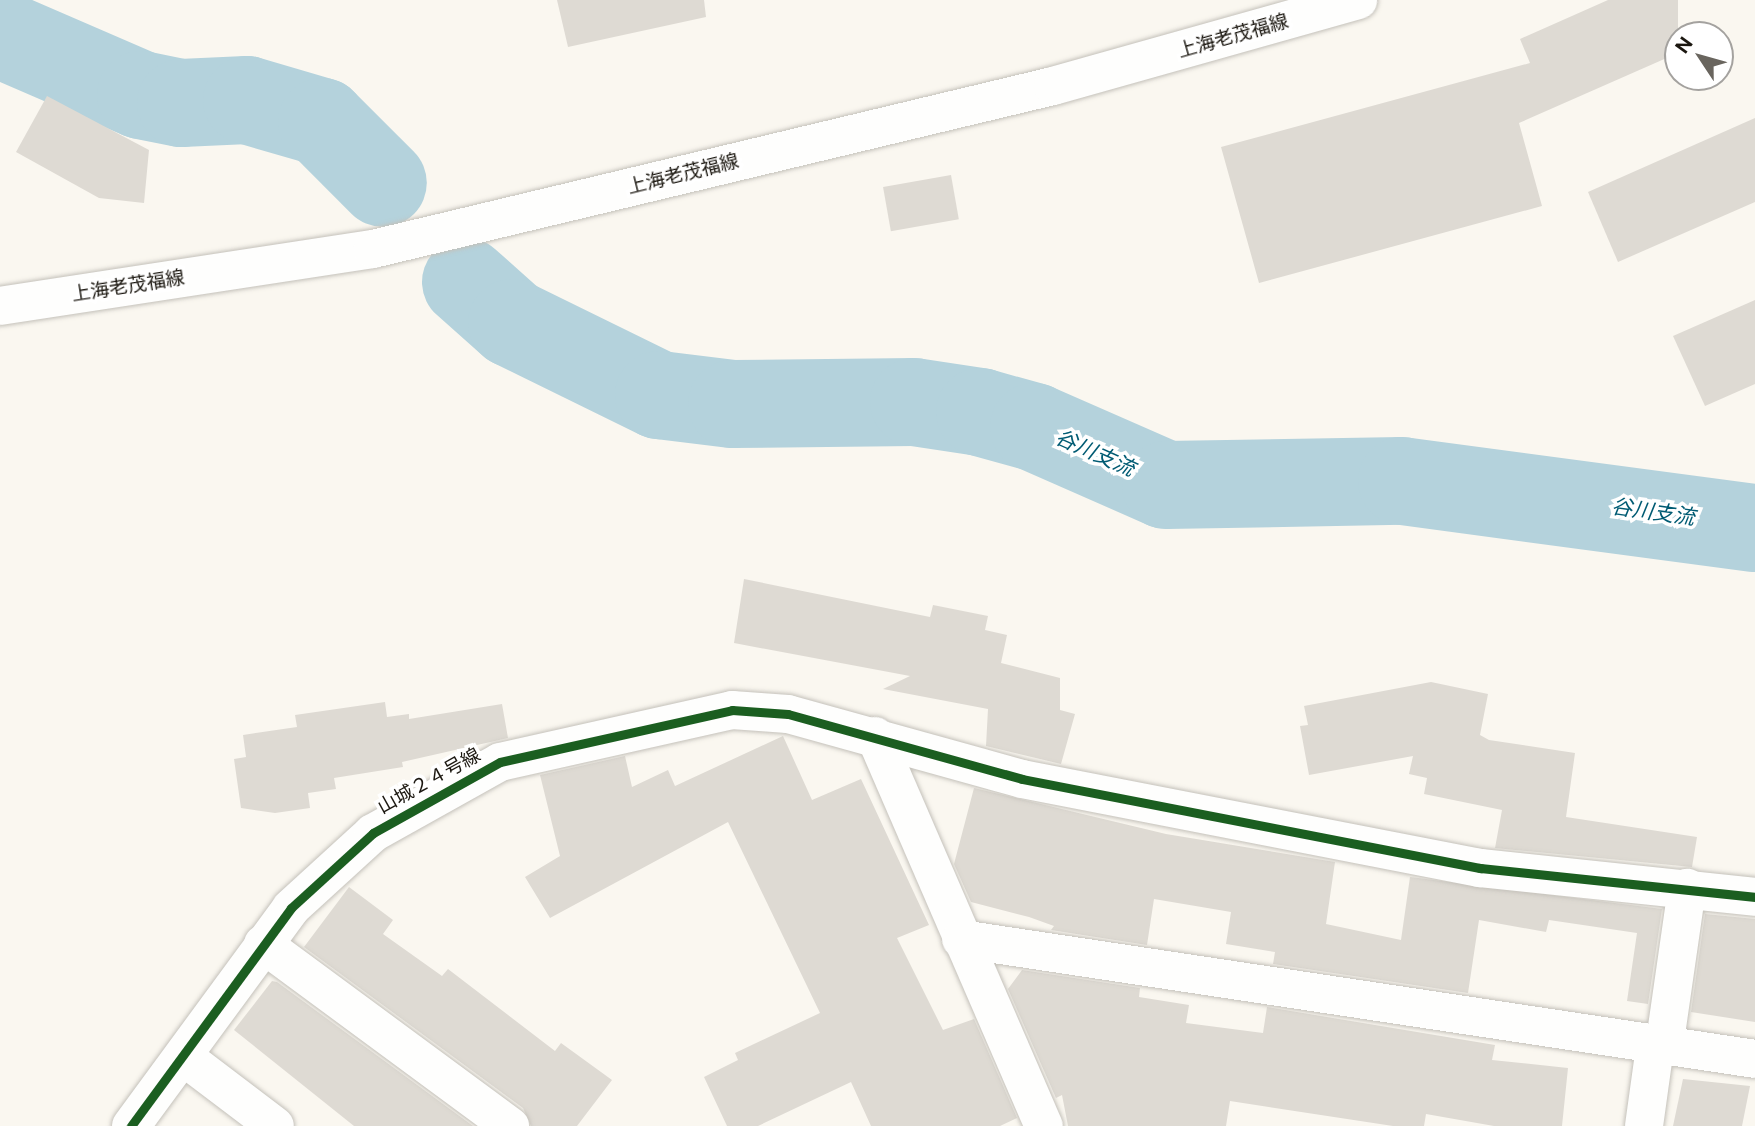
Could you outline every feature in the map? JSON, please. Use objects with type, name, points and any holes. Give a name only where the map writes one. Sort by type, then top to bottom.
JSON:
[{"type":"street","name":"上海老茂福線","points":[[0,306],[373,249],[1053,86],[1358,0]]},
{"type":"street","name":"山城２４号線","points":[[131,1126],[184,1057],[263,944],[316,883],[373,833],[500,762],[732,710],[789,715],[875,736],[1021,779],[1480,868],[1755,897]]},
{"type":"street","points":[[875,736],[1044,1126]]},
{"type":"street","points":[[1644,1126],[1687,888]]},
{"type":"street","points":[[961,939],[1659,1047],[1755,1059]]},
{"type":"street","points":[[263,944],[510,1126]]},
{"type":"street","points":[[184,1057],[275,1126]]},
{"type":"building","points":[[557,0],[704,0],[706,17],[568,47]]},
{"type":"building","points":[[1608,0],[1678,0],[1678,21],[1664,21],[1664,59],[1519,123],[1542,206],[1259,283],[1221,147],[1530,63],[1520,39]]},
{"type":"building","points":[[47,96],[149,150],[144,203],[99,198],[16,152]]},
{"type":"building","points":[[1755,118],[1755,202],[1618,262],[1588,192]]},
{"type":"building","points":[[951,175],[959,219],[891,231],[883,187]]},
{"type":"building","points":[[1755,300],[1755,384],[1705,406],[1673,336]]},
{"type":"building","points":[[744,579],[930,617],[933,605],[988,616],[985,630],[1007,635],[1001,663],[1060,678],[1060,710],[1075,714],[1061,764],[986,746],[988,709],[883,689],[910,676],[734,643]]},
{"type":"building","points":[[1431,682],[1488,694],[1480,735],[1489,740],[1575,753],[1566,817],[1697,837],[1692,867],[1495,848],[1502,810],[1424,794],[1427,778],[1409,774],[1413,756],[1309,775],[1300,726],[1308,725],[1304,706]]},
{"type":"building","points":[[385,702],[387,717],[409,714],[409,719],[502,704],[508,738],[402,762],[403,767],[334,778],[336,789],[308,793],[310,808],[275,813],[241,808],[234,759],[246,757],[243,735],[297,727],[295,715]]},
{"type":"building","points":[[783,736],[812,800],[861,779],[929,925],[897,938],[943,1030],[974,1019],[1017,1118],[1000,1126],[871,1126],[851,1082],[758,1126],[727,1126],[704,1077],[738,1060],[735,1053],[820,1013],[728,822],[550,918],[525,877],[560,856],[540,775],[625,756],[632,787],[668,770],[675,786]]},
{"type":"building","points":[[974,788],[1166,834],[1335,862],[1326,924],[1401,940],[1410,877],[1662,909],[1648,1004],[1627,1001],[1637,933],[1549,920],[1546,932],[1479,920],[1468,993],[1273,964],[1275,952],[1226,944],[1231,912],[1154,899],[1147,945],[1051,930],[1054,926],[1029,917],[971,902],[954,864]]},
{"type":"building","points":[[349,887],[393,920],[383,934],[442,976],[448,969],[555,1051],[561,1043],[612,1080],[577,1126],[531,1126],[523,1108],[304,947]]},
{"type":"building","points":[[1705,914],[1755,919],[1755,1022],[1691,1012]]},
{"type":"building","points":[[1022,970],[1140,988],[1139,997],[1189,1005],[1186,1023],[1263,1033],[1267,1007],[1495,1045],[1492,1060],[1568,1068],[1562,1126],[1494,1126],[1426,1114],[1424,1126],[1393,1126],[1230,1101],[1226,1126],[1068,1126],[1062,1095],[1056,1098],[1008,989]]},
{"type":"building","points":[[272,981],[277,982],[473,1126],[354,1126],[234,1030]]},
{"type":"building","points":[[1683,1079],[1750,1086],[1742,1126],[1673,1126]]},
{"type":"waterway","points":[[0,34],[141,95],[181,103],[247,100],[322,122],[383,183]]},
{"type":"waterway","name":"谷川支流","points":[[466,282],[512,323],[659,395],[732,404],[914,402],[980,412],[1034,427],[1166,485],[1402,481],[1755,528]]},
{"type":"cycle path","points":[[131,1126],[291,908],[373,833],[500,762],[732,710],[788,714],[1022,779],[1480,868],[1755,897]]}]
